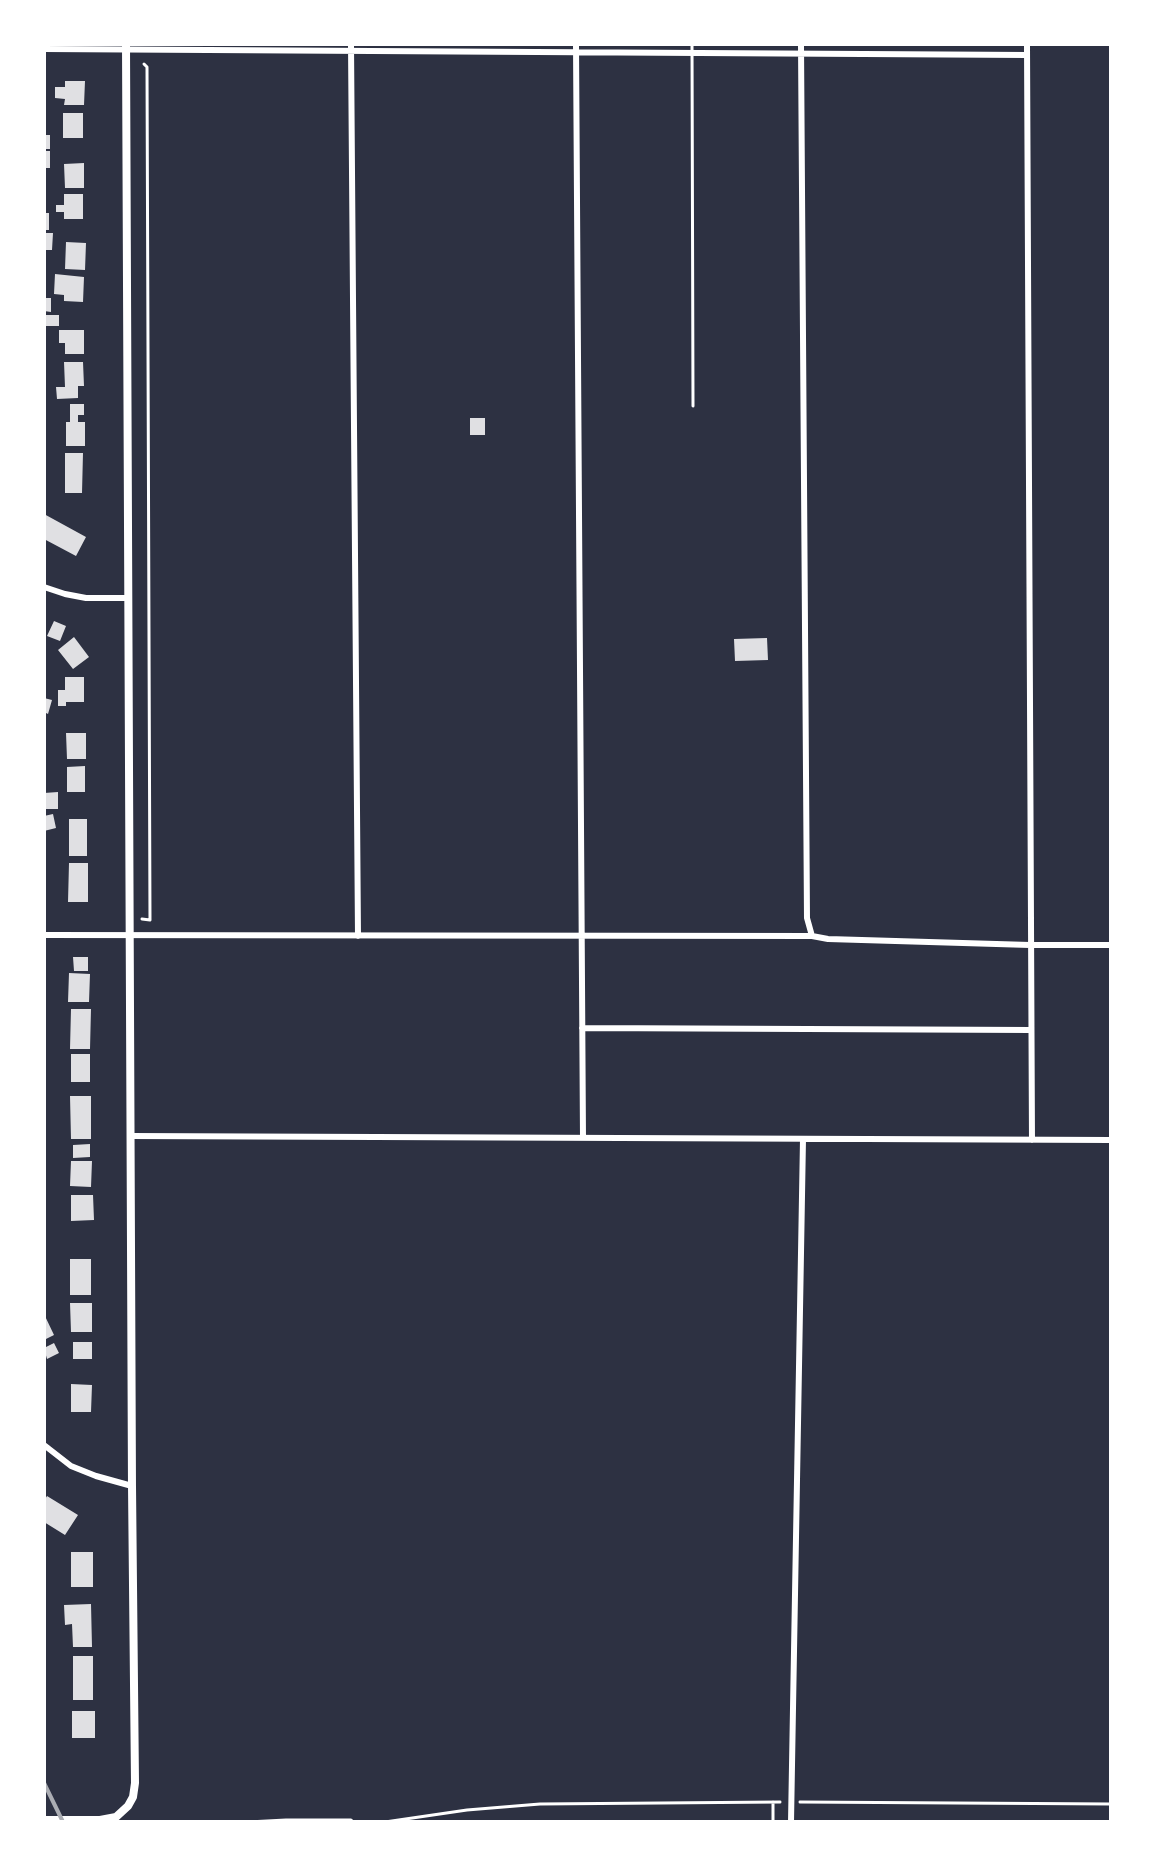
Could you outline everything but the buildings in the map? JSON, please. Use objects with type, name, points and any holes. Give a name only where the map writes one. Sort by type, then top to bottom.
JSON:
[{"type":"street","points":[[576,44],[583,1138]]},
{"type":"street","points":[[801,44],[807,918],[812,936]]},
{"type":"street","points":[[1027,44],[1032,1140]]},
{"type":"street","points":[[44,1820],[106,1819],[120,1814],[133,1797],[136,1769],[126,47]]},
{"type":"street","points":[[351,48],[358,936]]},
{"type":"street","points":[[44,49],[468,48],[576,53],[1027,55]]},
{"type":"street","points":[[44,587],[86,598],[128,598]]},
{"type":"street","points":[[44,935],[812,936],[828,939],[1111,945]]},
{"type":"street","points":[[582,1028],[1031,1030]]},
{"type":"street","points":[[130,1136],[1111,1140]]},
{"type":"street","points":[[791,1822],[803,1139]]},
{"type":"street","points":[[44,1445],[71,1466],[132,1486]]},
{"type":"lane","points":[[692,44],[693,406]]},
{"type":"path","points":[[142,919],[150,920],[147,67],[144,64]]},
{"type":"path","points":[[773,1802],[773,1822]]},
{"type":"path","points":[[385,1822],[467,1810],[540,1804],[1111,1804]]},
{"type":"path","points":[[248,1822],[353,1822]]},
{"type":"railway","points":[[44,1783],[63,1822]]}]
